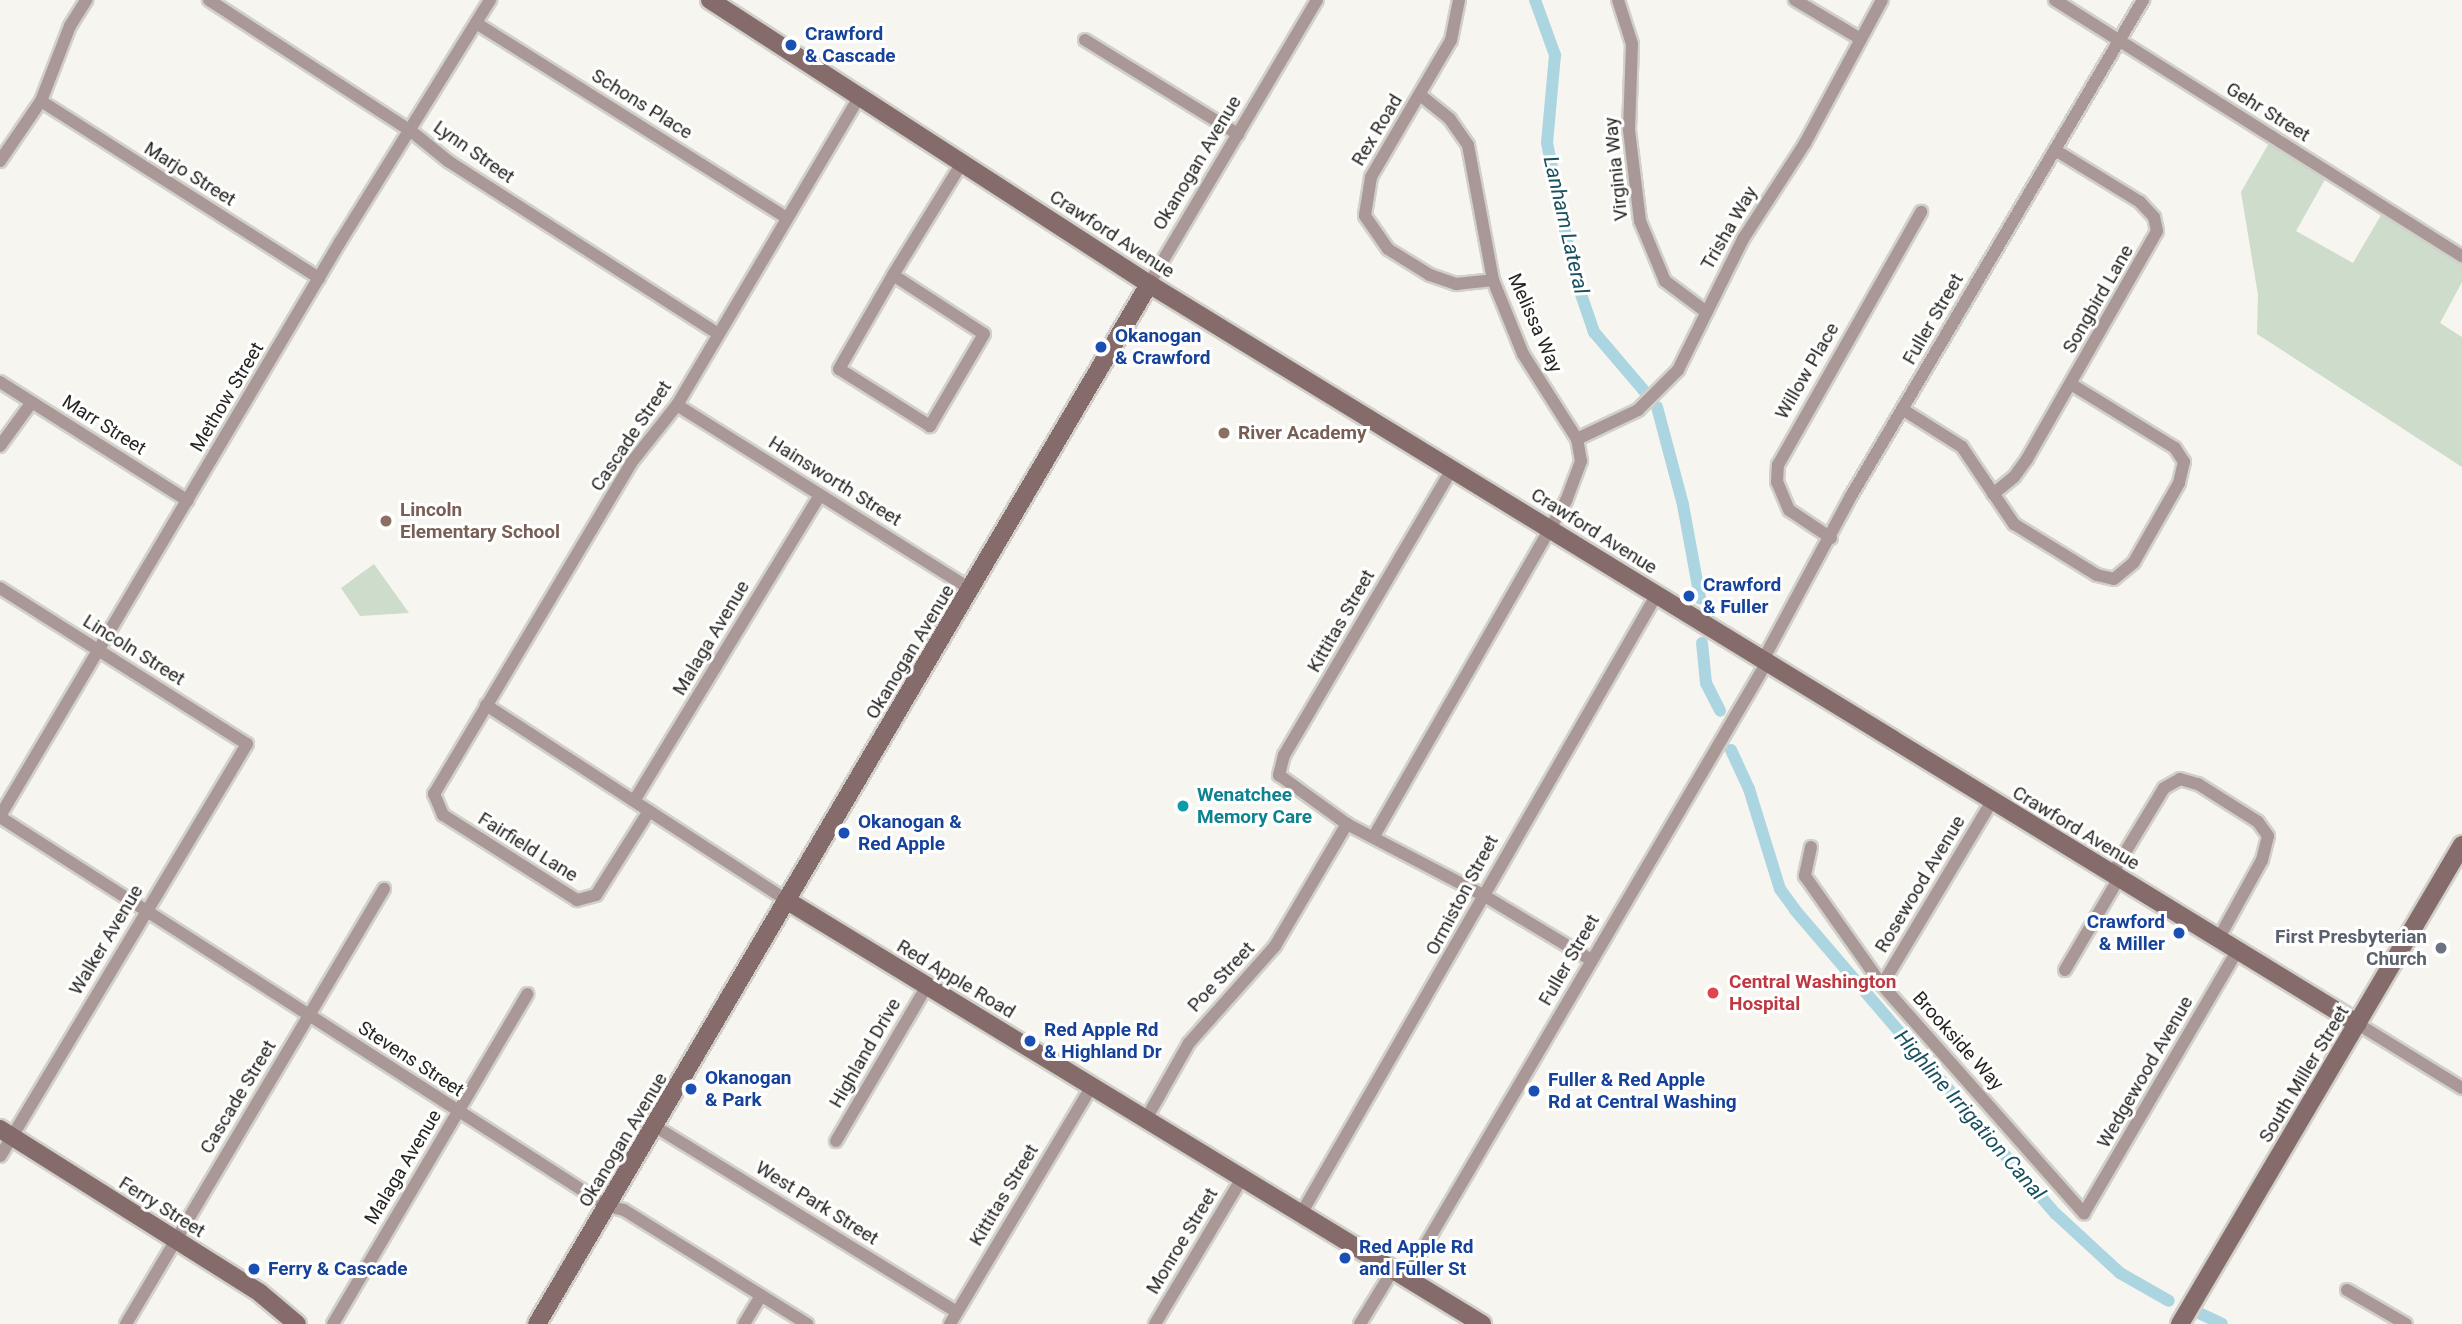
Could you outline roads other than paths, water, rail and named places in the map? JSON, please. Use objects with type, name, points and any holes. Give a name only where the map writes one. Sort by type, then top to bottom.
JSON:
[{"type":"street","points":[[0,161],[41,101],[70,26],[86,0]]},
{"type":"street","name":"Lynn Street","points":[[209,0],[411,131],[448,162],[718,334]]},
{"type":"street","name":"Methow Street","points":[[0,816],[319,278],[491,0]]},
{"type":"street","name":"Crawford Avenue","points":[[710,0],[861,94],[1150,284],[1551,528],[1991,803],[2219,937],[2462,1088]]},
{"type":"street","name":"Okanogan Avenue","points":[[537,1324],[656,1127],[786,900],[972,590],[1317,0]]},
{"type":"street","name":"Rex Road","points":[[1459,0],[1451,40],[1366,189],[1368,227],[1388,250],[1430,275],[1456,284],[1493,280]]},
{"type":"street","name":"Virginia Way","points":[[1619,0],[1632,44],[1629,130],[1640,221],[1665,281],[1705,311]]},
{"type":"street","points":[[1795,0],[1859,38]]},
{"type":"street","name":"Trisha Way","points":[[1577,439],[1638,410],[1668,384],[1689,351],[1705,311],[1763,205],[1805,144],[1859,38],[1882,0]]},
{"type":"street","name":"Gehr Street","points":[[2055,0],[2462,256]]},
{"type":"street","name":"Fuller Street","points":[[1360,1324],[1399,1274],[1591,960],[1765,661],[1902,409],[2143,0]]},
{"type":"street","name":"Schons Place","points":[[476,23],[787,218]]},
{"type":"street","points":[[1085,40],[1238,134]]},
{"type":"street","name":"Cascade Street","points":[[435,800],[436,788],[631,463],[677,405],[861,94]]},
{"type":"street","name":"Melissa Way","points":[[1420,95],[1450,118],[1468,145],[1493,280],[1523,354],[1577,439],[1579,477],[1551,528]]},
{"type":"street","name":"Marjo Street","points":[[41,101],[319,278]]},
{"type":"street","name":"Songbird Lane","points":[[1993,494],[2020,469],[2157,231],[2154,217],[2140,202],[2054,150]]},
{"type":"street","points":[[894,275],[984,334],[930,426],[839,369],[894,275],[963,161]]},
{"type":"street","name":"Willow Place","points":[[1831,538],[1789,510],[1777,482],[1778,465],[1921,212]]},
{"type":"street","name":"Marr Street","points":[[0,382],[188,501]]},
{"type":"street","points":[[1902,409],[1962,447],[2014,524],[2102,578],[2120,577],[2134,562],[2179,483],[2184,462],[2175,449],[2071,384]]},
{"type":"street","points":[[0,446],[32,402]]},
{"type":"street","name":"Hainsworth Street","points":[[677,405],[972,590]]},
{"type":"street","name":"Kittitas Street","points":[[1347,824],[1281,781],[1280,764],[1452,469]]},
{"type":"street","name":"Malaga Avenue","points":[[634,801],[820,495]]},
{"type":"street","points":[[1374,836],[1551,528]]},
{"type":"street","name":"Lincoln Street","points":[[0,588],[247,744]]},
{"type":"street","name":"Ormiston Street","points":[[1301,1214],[1463,939],[1483,895],[1657,594]]},
{"type":"street","name":"Red Apple Road","points":[[486,705],[786,900],[1482,1324]]},
{"type":"street","name":"Walker Avenue","points":[[0,1156],[6,1133],[247,744]]},
{"type":"street","points":[[2065,970],[2164,788],[2180,779],[2198,785],[2258,822],[2268,836],[2262,860],[2219,937]]},
{"type":"street","name":"Fairfield Lane","points":[[435,800],[443,815],[577,900],[596,895],[649,811]]},
{"type":"street","name":"Rosewood Avenue","points":[[1882,985],[1991,803]]},
{"type":"street","name":"Stevens Street","points":[[0,816],[144,912],[607,1206],[624,1210],[807,1324]]},
{"type":"street","points":[[1347,824],[1483,895],[1591,960]]},
{"type":"street","name":"Poe Street","points":[[1146,1119],[1189,1043],[1275,946],[1347,824]]},
{"type":"street","name":"South Miller Street","points":[[2186,1314],[2462,845]]},
{"type":"street","name":"Brookside Way","points":[[1811,847],[1805,876],[1882,985],[2084,1213]]},
{"type":"street","name":"Cascade Street","points":[[126,1324],[384,889]]},
{"type":"street","name":"Wedgewood Avenue","points":[[2084,1213],[2238,950]]},
{"type":"street","name":"Highland Drive","points":[[836,1141],[927,986]]},
{"type":"street","name":"Malaga Avenue","points":[[333,1324],[527,994]]},
{"type":"street","name":"Kittitas Street","points":[[950,1324],[1092,1086]]},
{"type":"street","name":"West Park Street","points":[[656,1127],[957,1312]]},
{"type":"street","name":"Ferry Street","points":[[6,1133],[260,1293],[297,1324]]},
{"type":"street","name":"Monroe Street","points":[[1155,1324],[1242,1178]]},
{"type":"street","points":[[2347,1290],[2406,1324]]},
{"type":"street","points":[[744,1324],[761,1296]]},
{"type":"waterway","name":"Lanham Lateral","points":[[1535,0],[1555,55],[1547,143],[1573,271],[1594,332],[1645,392]]},
{"type":"waterway","name":"Lanham Lateral","points":[[1657,407],[1683,505],[1700,598]]},
{"type":"waterway","name":"Highline Irrigation Canal","points":[[1702,643],[1706,683],[1720,711]]},
{"type":"waterway","name":"Highline Irrigation Canal","points":[[1731,750],[1749,789],[1780,889],[1795,910],[2056,1214],[2120,1273],[2169,1301]]},
{"type":"waterway","name":"Highline Irrigation Canal","points":[[2201,1314],[2222,1324]]},
{"type":"place","name":"Crawford & Cascade","points":[[791,45]]},
{"type":"place","name":"Okanogan & Crawford","points":[[1101,347]]},
{"type":"place","name":"River Academy","points":[[1224,433]]},
{"type":"place","name":"Lincoln Elementary School","points":[[386,521]]},
{"type":"place","name":"Crawford & Fuller","points":[[1689,596]]},
{"type":"place","name":"Wenatchee Memory Care","points":[[1183,806]]},
{"type":"place","name":"Okanogan & Red Apple","points":[[844,833]]},
{"type":"place","name":"Crawford & Miller","points":[[2179,933]]},
{"type":"place","name":"First Presbyterian Church","points":[[2441,948]]},
{"type":"place","name":"Central Washington Hospital","points":[[1713,993]]},
{"type":"place","name":"Red Apple Rd & Highland Dr","points":[[1030,1041]]},
{"type":"place","name":"Okanogan & Park","points":[[691,1089]]},
{"type":"place","name":"Fuller & Red Apple Rd at Central Washing","points":[[1534,1091]]},
{"type":"place","name":"Red Apple Rd and Fuller St","points":[[1345,1258]]},
{"type":"place","name":"Ferry & Cascade","points":[[254,1269]]}]
